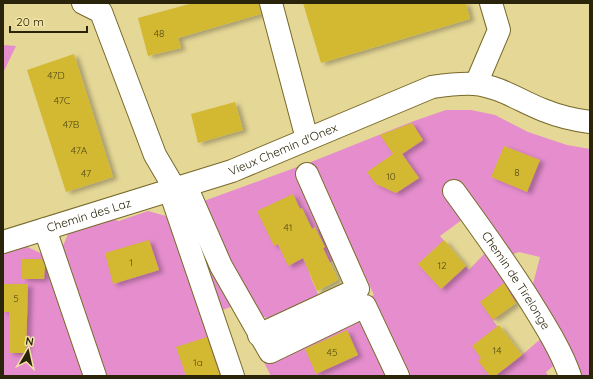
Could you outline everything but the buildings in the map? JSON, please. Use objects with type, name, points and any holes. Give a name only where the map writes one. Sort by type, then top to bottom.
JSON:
[{"type":"street","points":[[83,3],[101,12],[155,155],[177,189],[270,352],[365,306],[398,376]]},
{"type":"street","points":[[271,3],[307,139]]},
{"type":"street","points":[[476,84],[499,30],[491,3]]},
{"type":"street","name":"Vieux Chemin d'Onex","points":[[177,189],[232,170],[432,87],[457,84],[476,84],[504,91],[543,110],[572,119],[590,122]]},
{"type":"street","points":[[260,335],[358,289],[307,174]]},
{"type":"street","points":[[177,189],[233,376]]},
{"type":"street","name":"Chemin des Laz","points":[[3,242],[177,189]]},
{"type":"street","name":"Chemin de Tirelonge","points":[[454,191],[516,278],[564,359],[570,376]]},
{"type":"street","points":[[45,229],[95,376]]},
{"type":"shaded area","points":[[3,45],[16,46],[3,73]]},
{"type":"shaded area","points":[[446,110],[471,110],[495,115],[528,132],[567,145],[590,149],[590,376],[580,376],[535,293],[533,284],[540,257],[519,252],[508,256],[463,219],[440,236],[469,270],[485,253],[519,300],[493,321],[522,355],[544,336],[557,363],[546,372],[548,376],[271,376],[257,349],[374,295],[356,257],[337,259],[309,273],[319,297],[271,320],[254,312],[201,202],[311,162],[414,121]]},
{"type":"shaded area","points":[[148,211],[173,218],[227,376],[3,376],[3,248],[19,243],[49,257],[60,253],[70,229],[106,218],[119,221]]},
{"type":"shaded area","points":[[190,212],[236,305],[217,312]]}]
